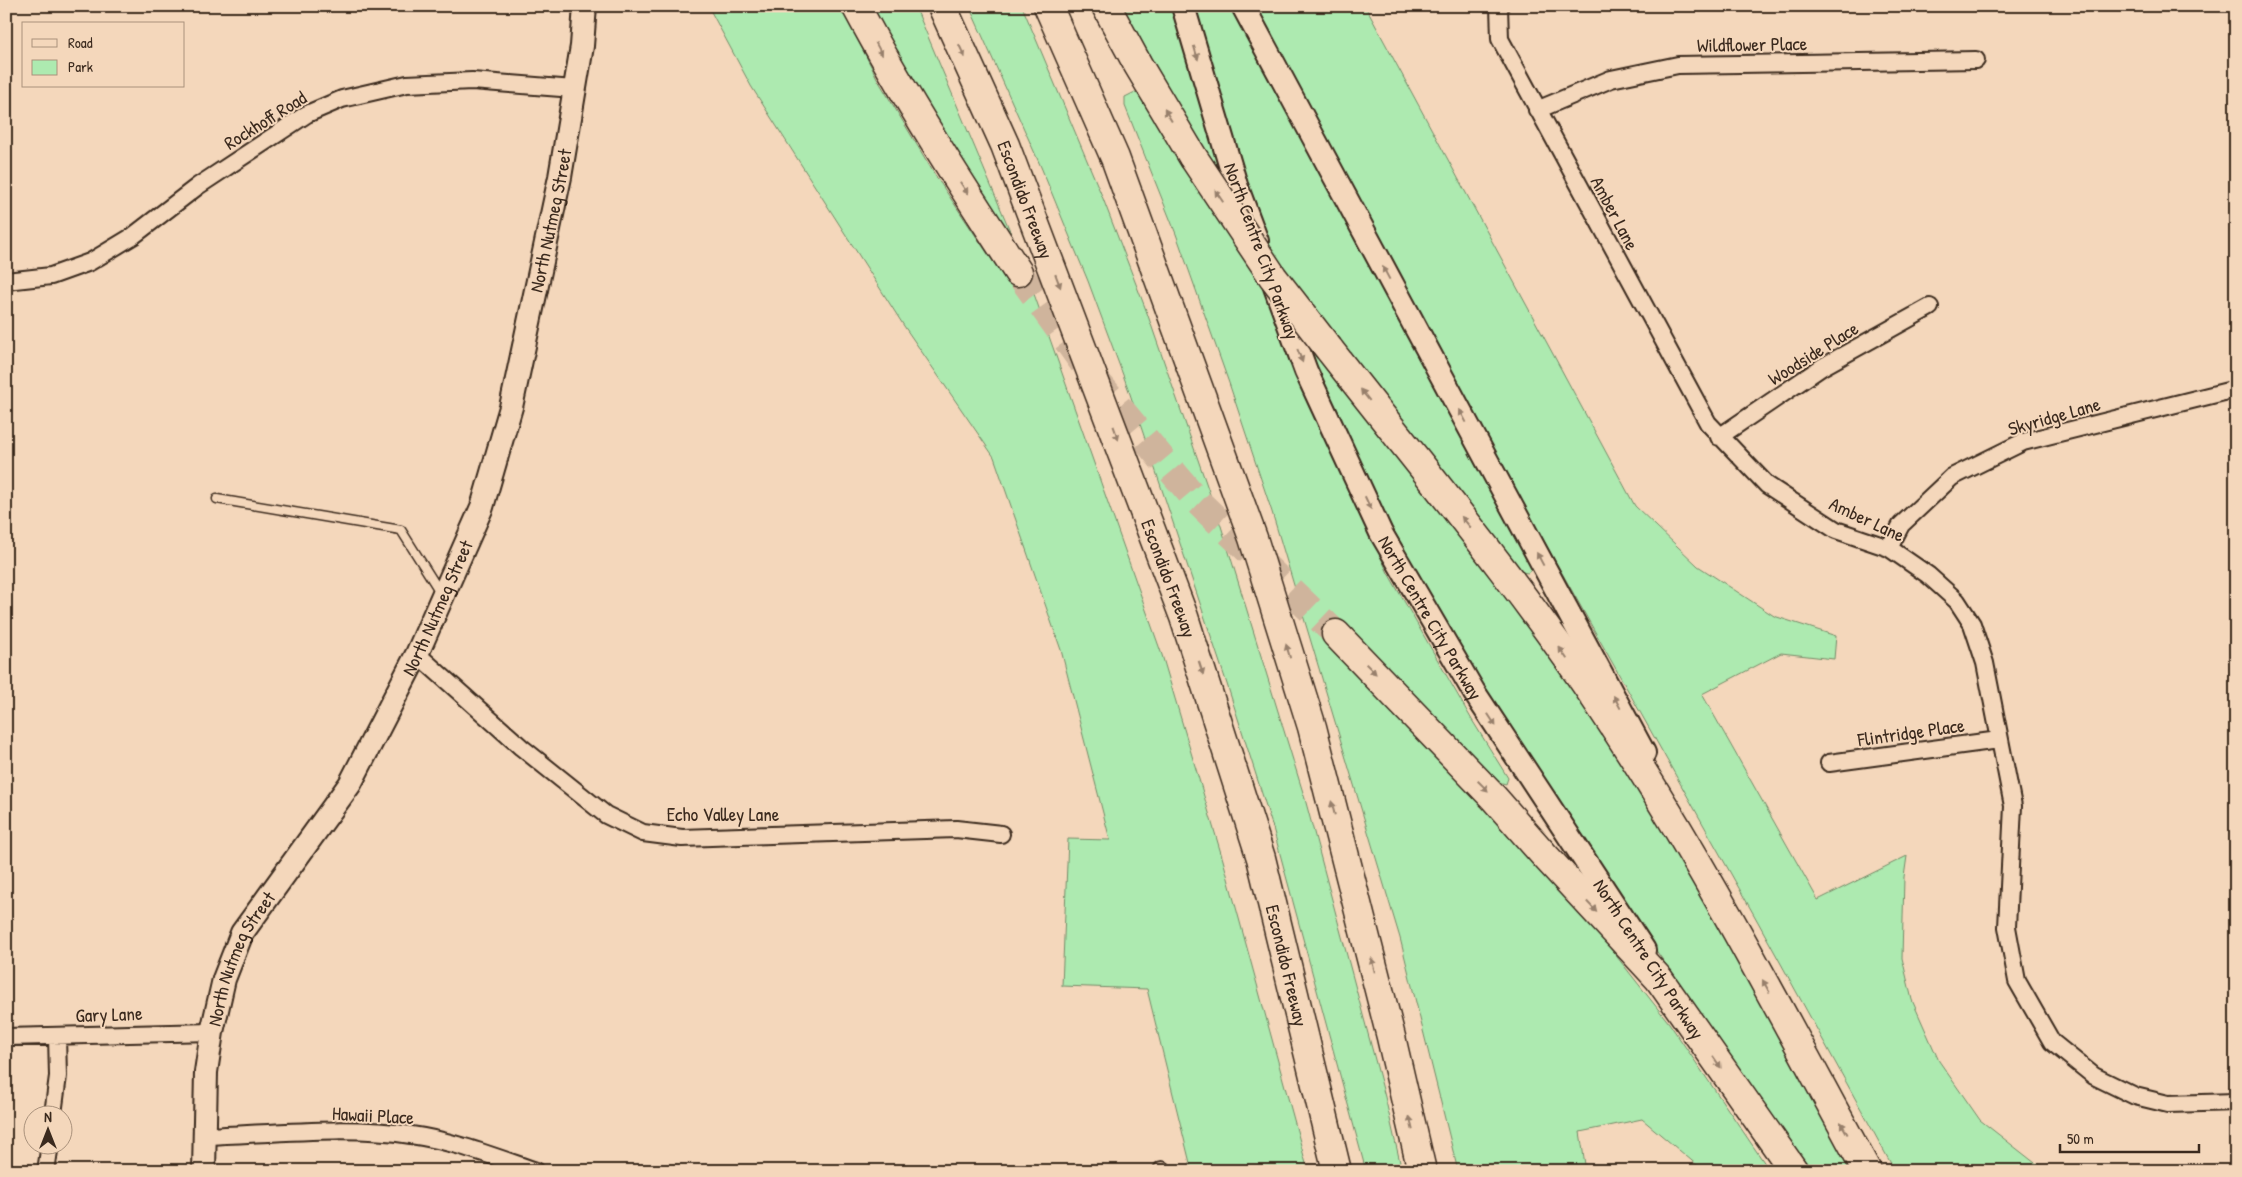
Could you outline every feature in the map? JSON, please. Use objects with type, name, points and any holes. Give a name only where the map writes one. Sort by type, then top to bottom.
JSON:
[{"type":"highway","points":[[856,6],[885,60],[946,161],[1018,272]]},
{"type":"highway","name":"Escondido Freeway","points":[[942,6],[1005,145],[1184,617],[1261,858],[1337,1171]]},
{"type":"highway","points":[[1048,6],[1115,158],[1253,538],[1312,727],[1389,1028],[1422,1171]]},
{"type":"highway","points":[[1106,6],[1138,65],[1193,157],[1273,276],[1482,541],[1549,631],[1602,707],[1703,871],[1868,1171]]},
{"type":"highway","points":[[1336,634],[1494,798],[1544,856],[1659,979]]},
{"type":"highway","name":"North Centre City Parkway","points":[[1659,979],[1794,1171]]},
{"type":"main road","name":"North Nutmeg Street","points":[[204,1171],[206,1072],[212,1032],[224,979],[242,933],[350,784],[417,654],[482,508],[511,407],[560,178],[582,46],[585,6]]},
{"type":"main road","name":"North Centre City Parkway","points":[[1183,6],[1236,185],[1306,371],[1382,533],[1474,692],[1645,951],[1659,979]]},
{"type":"main road","points":[[1244,6],[1653,768],[1703,871]]},
{"type":"street","name":"Amber Lane","points":[[1499,6],[1500,39],[1703,415],[1720,437],[1767,485],[1836,530],[1889,548],[1928,575],[1957,601],[1972,624],[1985,663],[2013,806],[2007,927],[2017,981],[2052,1042],[2094,1076],[2135,1096],[2168,1104],[2236,1102]]},
{"type":"street","name":"Wildflower Place","points":[[1537,110],[1611,79],[1678,65],[1976,60]]},
{"type":"street","name":"Rockhoff Road","points":[[6,281],[51,276],[90,262],[133,236],[198,186],[306,114],[342,99],[407,84],[472,80],[574,88]]},
{"type":"street","name":"Woodside Place","points":[[1720,437],[1822,367],[1930,307]]},
{"type":"street","name":"Skyridge Lane","points":[[1889,548],[1901,525],[1952,477],[2023,442],[2236,390]]},
{"type":"street","name":"Echo Valley Lane","points":[[417,654],[521,747],[606,815],[643,833],[682,838],[956,829],[1001,834]]},
{"type":"street","name":"Flintridge Place","points":[[1829,763],[1999,740]]},
{"type":"street","name":"Gary Lane","points":[[6,1037],[212,1032]]},
{"type":"street","points":[[54,1104],[58,1076],[57,1036]]},
{"type":"street","name":"Hawaii Place","points":[[204,1136],[366,1131],[411,1135],[454,1144],[536,1171]]},
{"type":"street","points":[[46,1171],[49,1154]]},
{"type":"lane","points":[[217,499],[401,530],[442,596]]},
{"type":"green space","points":[[708,6],[841,6],[878,80],[935,175],[1008,284],[1016,283],[1023,263],[1162,655],[1223,860],[1308,1171],[1192,1171],[1147,989],[1062,986],[1068,839],[1110,840],[1061,650],[994,457],[904,326],[751,86]]},
{"type":"green space","points":[[865,6],[915,6],[1016,245]]},
{"type":"green space","points":[[969,6],[1022,6],[1102,196],[1146,310],[1221,526],[1305,799],[1385,1097],[1402,1171],[1366,1171],[1273,828],[1129,391],[1088,281],[1041,167]]},
{"type":"green space","points":[[1122,6],[1173,6],[1306,396],[1388,573],[1472,720],[1508,778],[1506,784],[1498,782],[1456,743],[1337,619],[1326,643],[1531,854],[1599,934],[1669,1023],[1770,1171],[1704,1171],[1642,1119],[1580,1132],[1586,1171],[1458,1171],[1400,938],[1272,512],[1176,234],[1125,106],[1125,97],[1135,92],[1141,94],[1181,163],[1204,151]]},
{"type":"green space","points":[[1192,6],[1233,6],[1272,86],[1305,143],[1527,556],[1532,568],[1528,573],[1521,572],[1358,408],[1436,507],[1504,584],[1557,660],[1704,895],[1854,1171],[1811,1171],[1603,875],[1494,707],[1389,522],[1308,354],[1243,180]]},
{"type":"green space","points":[[1256,6],[1365,6],[1635,506],[1698,566],[1774,616],[1836,636],[1834,659],[1781,653],[1702,694],[1818,900],[1907,856],[1904,877],[1902,958],[1912,1000],[1939,1061],[1980,1120],[2035,1163],[2057,1171],[1895,1171],[1758,922],[1521,500],[1268,34]]},
{"type":"tunnel","points":[[1018,272],[1094,378],[1198,502],[1336,634]]}]
